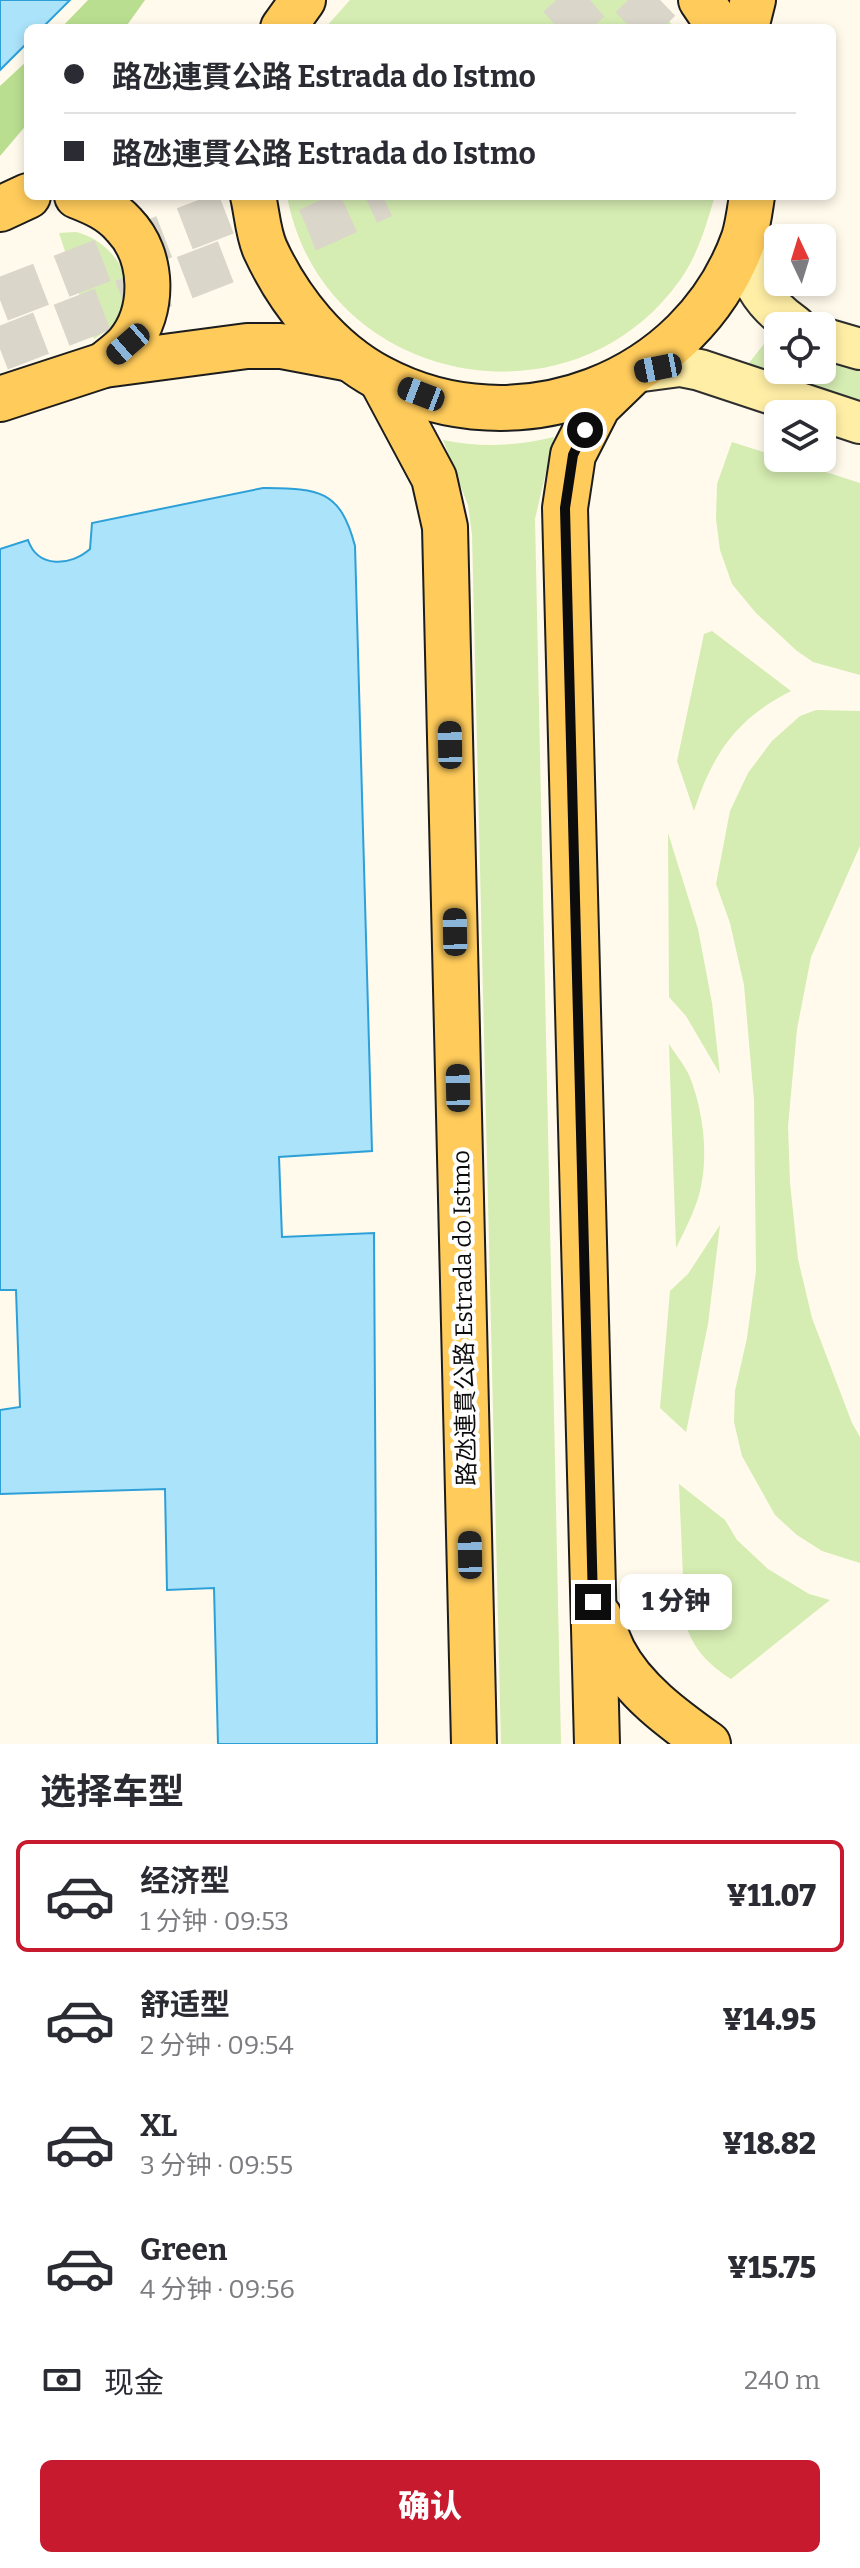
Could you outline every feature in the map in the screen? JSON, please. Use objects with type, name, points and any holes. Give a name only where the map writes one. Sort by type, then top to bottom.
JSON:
[{"type":"main road","points":[[286,24],[303,0]]},
{"type":"main road","points":[[701,0],[717,24]]},
{"type":"main road","points":[[747,24],[753,0]]},
{"type":"main road","points":[[87,200],[104,207],[126,226],[142,253],[149,285],[144,316],[128,344],[104,365]]},
{"type":"main road","points":[[254,200],[264,247],[299,309],[365,369]]},
{"type":"main road","points":[[748,216],[747,264],[757,290],[776,312]]},
{"type":"main road","points":[[597,1744],[565,508],[573,455],[598,406],[682,336],[718,290],[748,216]]},
{"type":"main road","points":[[836,342],[860,349]]},
{"type":"main road","points":[[0,399],[104,365],[247,346],[281,346],[365,369],[441,402],[506,409],[570,400],[633,374],[680,366],[860,423]]},
{"type":"main road","name":"路氹連貫公路 Estrada do Istmo","points":[[365,369],[434,478],[445,527],[474,1744]]},
{"type":"main road","points":[[593,1602],[614,1654],[642,1689],[674,1720],[708,1744]]},
{"type":"green space","points":[[88,0],[145,0],[128,24],[65,24]]},
{"type":"green space","points":[[350,0],[651,0],[672,24],[329,24]]},
{"type":"green space","points":[[24,64],[24,128],[0,156],[0,86]]},
{"type":"green space","points":[[288,200],[714,200],[701,240],[680,280],[633,329],[577,359],[517,371],[455,367],[398,346],[348,310],[309,260]]},
{"type":"green space","points":[[76,232],[108,250],[117,260],[127,283],[128,295],[123,313],[94,339],[59,233]]},
{"type":"green space","points":[[764,344],[764,374],[745,368]]},
{"type":"green space","points":[[836,354],[860,361],[860,404],[796,384],[836,384]]},
{"type":"green space","points":[[554,437],[535,519],[561,1744],[501,1744],[472,534],[468,505],[443,440],[498,445]]},
{"type":"green space","points":[[732,442],[764,452],[764,472],[826,472],[860,483],[860,675],[813,662],[797,651],[756,613],[732,584],[720,550],[716,519],[717,484]]},
{"type":"green space","points":[[712,631],[791,691],[755,713],[729,740],[709,772],[694,811],[677,761],[704,634]]},
{"type":"green space","points":[[816,710],[860,711],[860,846],[811,957],[797,1029],[788,1126],[790,1183],[798,1259],[812,1318],[860,1437],[860,1563],[822,1551],[797,1535],[775,1515],[742,1456],[734,1422],[735,1391],[747,1338],[756,1271],[754,1100],[744,985],[730,923],[716,884],[730,811],[748,773],[772,741],[800,716]]},
{"type":"green space","points":[[668,833],[698,929],[712,1003],[720,1074],[686,1016],[669,997]]},
{"type":"green space","points":[[669,1044],[694,1088],[704,1147],[700,1191],[676,1248]]},
{"type":"green space","points":[[720,1225],[708,1324],[686,1432],[660,1408],[670,1291],[688,1274]]},
{"type":"green space","points":[[679,1484],[725,1520],[737,1540],[768,1569],[809,1594],[830,1600],[731,1679],[703,1656],[685,1623]]},
{"type":"water","points":[[0,0],[70,0],[46,24],[24,24],[24,46],[0,70]]},
{"type":"water","points":[[263,488],[312,491],[334,502],[349,527],[355,546],[372,1151],[279,1157],[282,1237],[374,1233],[377,1744],[218,1744],[214,1588],[167,1590],[165,1489],[0,1494],[0,1410],[20,1407],[16,1290],[0,1290],[0,549],[28,540],[39,556],[47,560],[74,559],[90,549],[92,523]]},
{"type":"tunnel","points":[[563,24],[590,0]]},
{"type":"tunnel","points":[[635,24],[660,0]]},
{"type":"tunnel","points":[[0,300],[260,200]]},
{"type":"tunnel","points":[[0,349],[308,230],[374,200]]},
{"type":"route","points":[[585,430],[573,455],[565,508],[593,1602]]}]
